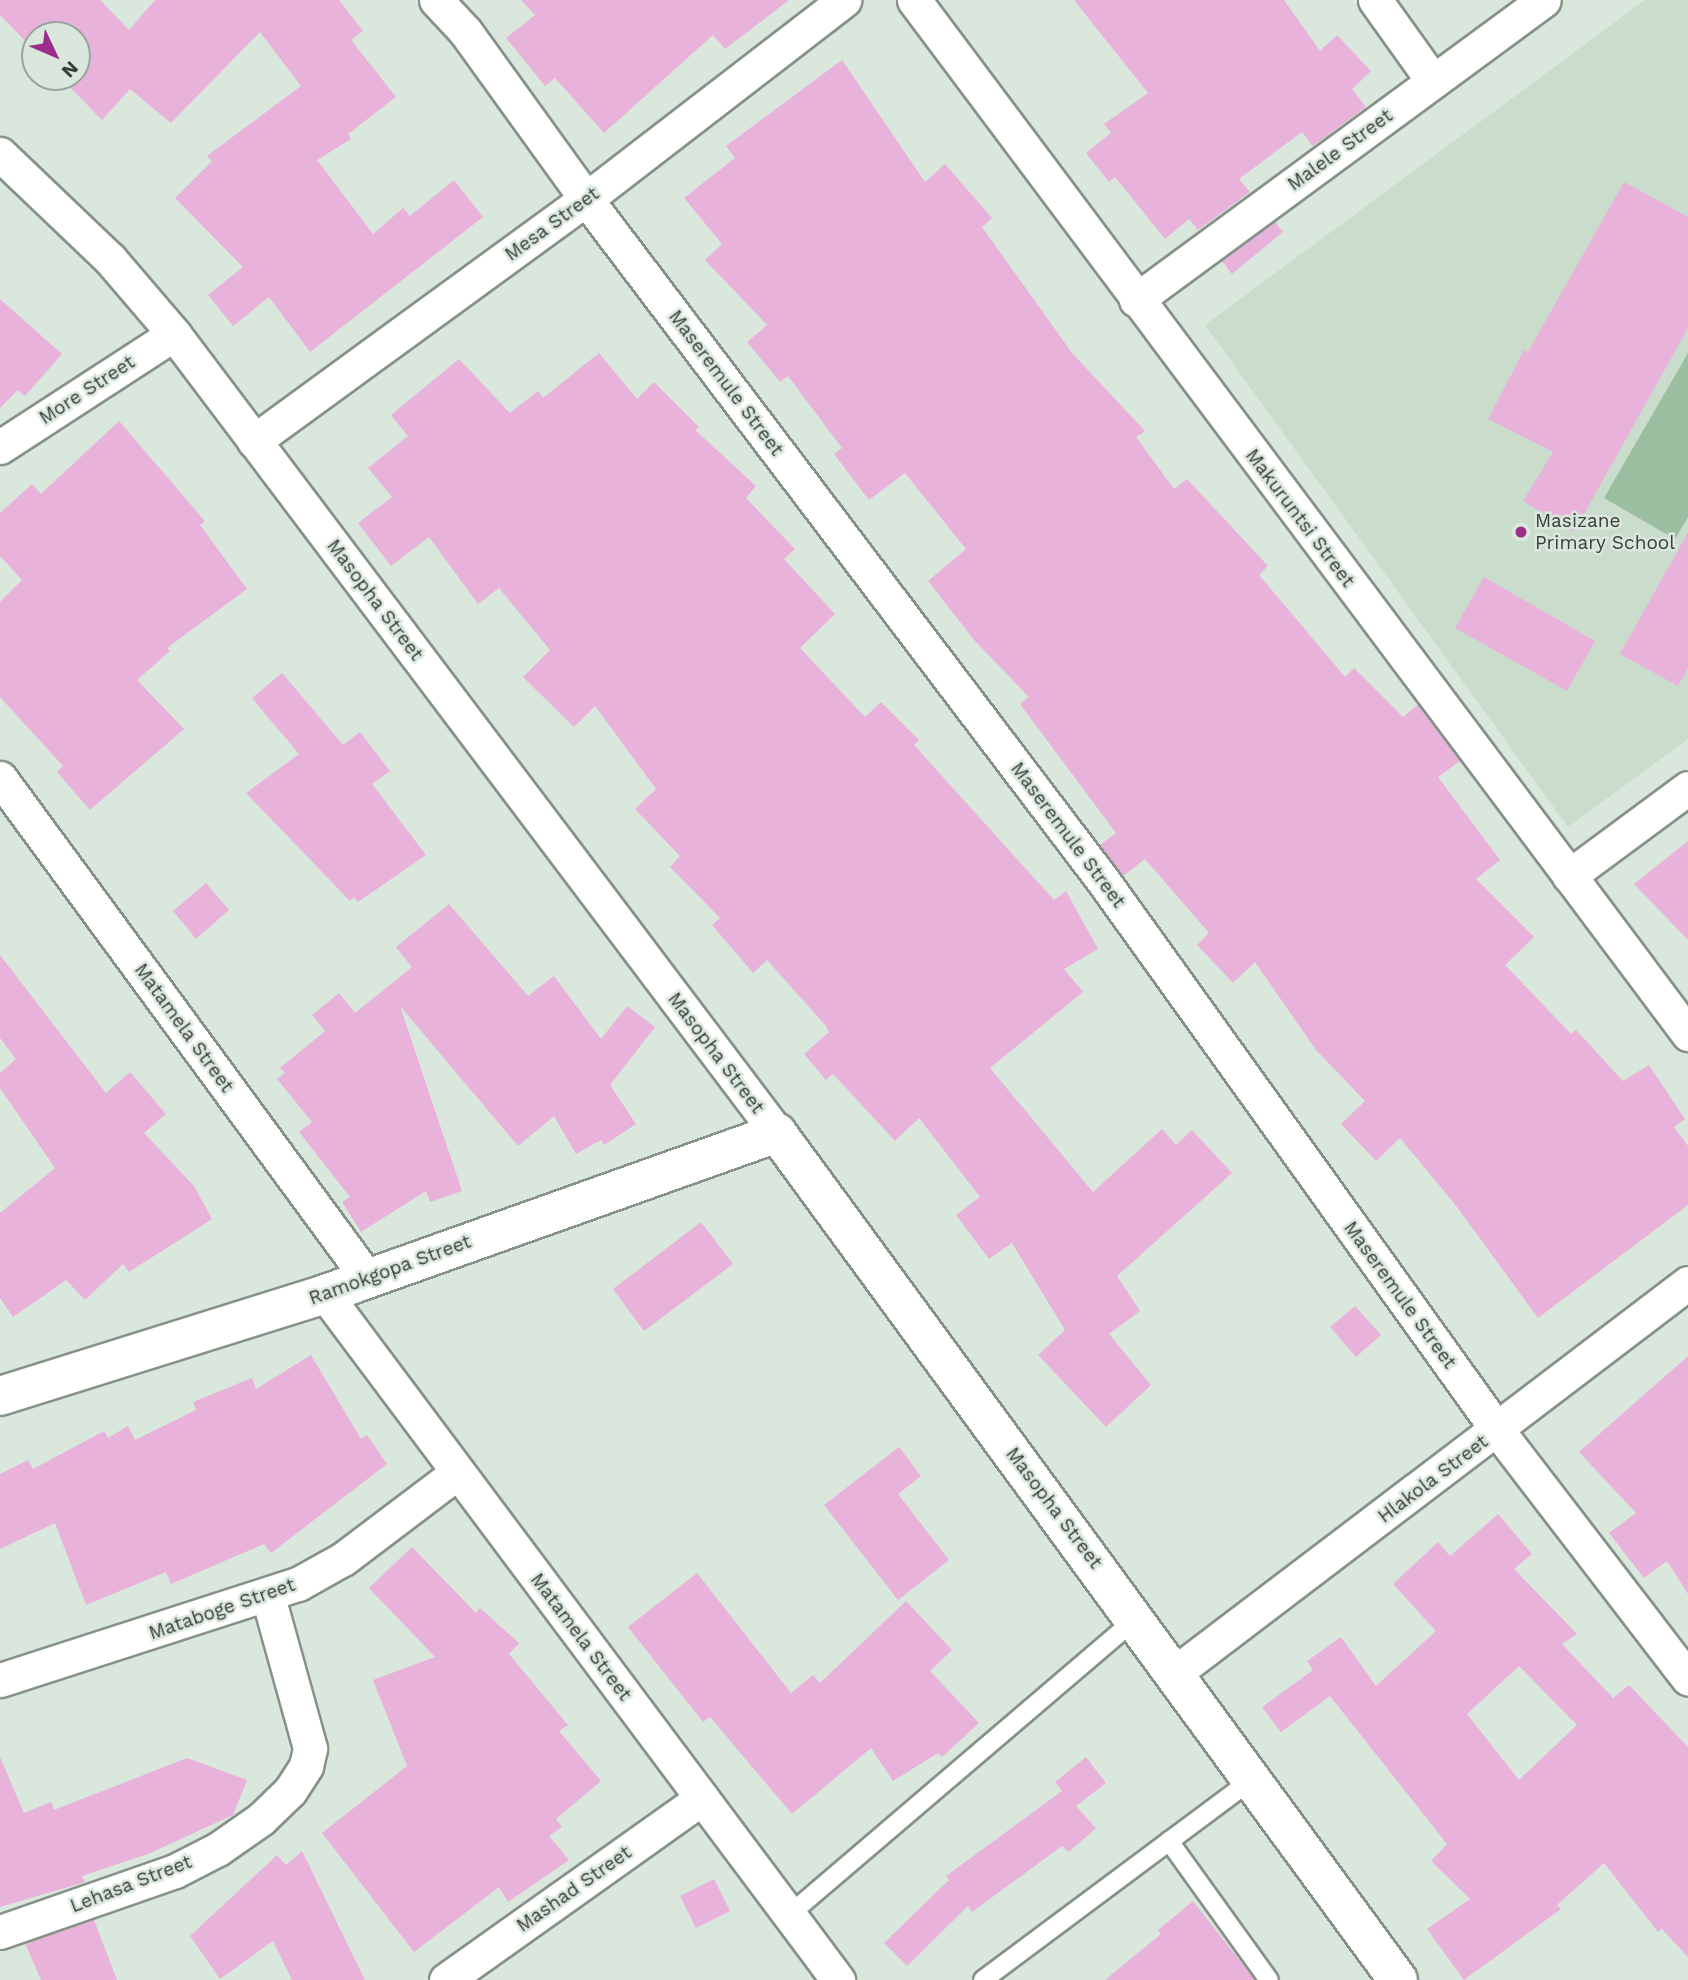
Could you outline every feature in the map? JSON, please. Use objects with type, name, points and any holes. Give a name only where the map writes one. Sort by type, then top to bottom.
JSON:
[{"type":"street","name":"Maseremule Street","points":[[436,0],[465,31],[586,199],[1104,882],[1498,1431],[1688,1679]]},
{"type":"street","name":"Mesa Street","points":[[254,441],[586,199],[844,0]]},
{"type":"street","name":"Makuruntsi Street","points":[[914,0],[1688,1034]]},
{"type":"street","points":[[1375,0],[1433,81]]},
{"type":"street","name":"Malele Street","points":[[1136,300],[1544,0]]},
{"type":"street","name":"Masopha Street","points":[[0,154],[110,259],[174,334],[777,1133],[1176,1672],[1398,1980]]},
{"type":"street","name":"More Street","points":[[0,447],[174,334]]},
{"type":"street","name":"Matamela Street","points":[[0,778],[368,1279]]},
{"type":"street","points":[[1569,876],[1688,788]]},
{"type":"street","name":"Ramokgopa Street","points":[[0,1396],[325,1294],[777,1133]]},
{"type":"street","name":"Hlakola Street","points":[[1176,1672],[1498,1431],[1688,1283]]},
{"type":"street","name":"Matamela Street","points":[[325,1294],[838,1980]]},
{"type":"street","name":"Mataboge Street","points":[[0,1680],[268,1597],[343,1559],[458,1472]]},
{"type":"street","name":"Lehasa Street","points":[[0,1932],[175,1871],[261,1819],[290,1791],[306,1766],[310,1748],[268,1597]]},
{"type":"street","name":"Mashad Street","points":[[446,1980],[702,1798]]},
{"type":"lane","points":[[789,1915],[1136,1619]]},
{"type":"lane","points":[[983,1980],[1253,1779]]},
{"type":"lane","points":[[1169,1841],[1269,1980]]},
{"type":"shaded area","name":"Masizane Primary School","points":[[1645,0],[1688,0],[1688,739],[1568,827],[1205,325]]},
{"type":"green space","points":[[1688,353],[1688,517],[1675,539],[1604,498]]},
{"type":"building","points":[[0,0],[100,0],[129,30],[155,0],[339,0],[363,31],[351,40],[396,97],[348,134],[351,139],[317,160],[373,234],[403,208],[410,216],[454,180],[483,217],[310,352],[269,297],[233,326],[208,295],[243,267],[175,198],[212,161],[207,156],[301,86],[260,32],[171,123],[130,89],[102,120],[74,91],[91,91],[91,21],[21,21],[21,37],[0,15]]},
{"type":"building","points":[[521,0],[789,0],[725,49],[713,35],[604,133],[555,78],[545,86],[506,38],[535,15]]},
{"type":"building","points":[[1074,0],[1284,0],[1320,51],[1337,35],[1371,71],[1352,89],[1366,107],[1313,146],[1302,132],[1239,179],[1250,192],[1198,230],[1189,219],[1165,239],[1115,177],[1109,182],[1086,153],[1111,133],[1104,124],[1148,93]]},
{"type":"building","points":[[842,60],[925,182],[945,164],[992,218],[982,227],[1072,353],[1145,431],[1136,437],[1174,489],[1187,479],[1268,566],[1259,575],[1345,677],[1354,668],[1403,717],[1418,705],[1460,761],[1438,777],[1500,860],[1476,879],[1534,937],[1505,965],[1571,1034],[1576,1030],[1623,1081],[1649,1065],[1685,1119],[1674,1127],[1688,1146],[1688,1205],[1538,1318],[1454,1203],[1400,1138],[1376,1161],[1341,1124],[1365,1101],[1316,1050],[1255,962],[1233,983],[1197,945],[1209,933],[1145,859],[1123,876],[1100,845],[1116,833],[1020,704],[1029,697],[975,641],[928,581],[966,549],[905,473],[869,500],[834,454],[842,448],[788,376],[780,382],[747,342],[767,325],[705,260],[722,244],[684,198],[735,158],[726,146]]},
{"type":"building","points":[[1624,182],[1688,217],[1688,328],[1574,532],[1523,501],[1553,452],[1488,419],[1524,350],[1528,352]]},
{"type":"building","points":[[1275,222],[1283,232],[1232,274],[1222,261]]},
{"type":"building","points":[[0,299],[62,354],[25,396],[18,390],[0,408]]},
{"type":"building","points":[[599,353],[637,399],[654,382],[699,427],[695,430],[756,486],[746,498],[795,549],[784,559],[835,614],[800,648],[865,717],[881,702],[919,740],[914,745],[1054,900],[1066,891],[1098,949],[1064,969],[1083,992],[990,1068],[1093,1192],[1162,1129],[1176,1145],[1192,1130],[1232,1173],[1117,1276],[1140,1311],[1109,1334],[1151,1385],[1106,1427],[1038,1355],[1065,1330],[1012,1243],[989,1259],[956,1215],[980,1197],[919,1118],[895,1141],[833,1074],[826,1080],[804,1054],[829,1032],[826,1026],[767,960],[753,973],[712,925],[720,918],[670,867],[680,856],[635,809],[656,789],[595,706],[574,727],[523,677],[550,650],[499,588],[478,604],[429,537],[391,566],[358,523],[392,497],[368,468],[408,436],[391,415],[459,359],[510,413],[538,391],[543,398]]},
{"type":"building","points":[[119,421],[205,521],[200,525],[247,589],[167,648],[170,651],[137,680],[184,729],[90,810],[57,772],[63,766],[0,697],[0,602],[22,580],[0,556],[0,513],[32,484],[41,494]]},
{"type":"building","points":[[1688,532],[1688,668],[1678,686],[1620,654]]},
{"type":"building","points":[[1484,577],[1595,641],[1567,691],[1455,628]]},
{"type":"building","points":[[282,673],[343,745],[360,732],[390,771],[372,784],[426,855],[358,902],[354,897],[350,901],[246,793],[299,754],[252,698]]},
{"type":"building","points":[[1688,841],[1688,940],[1634,884]]},
{"type":"building","points":[[206,883],[229,910],[196,939],[173,911]]},
{"type":"building","points":[[449,904],[528,996],[554,976],[601,1039],[627,1006],[655,1027],[610,1085],[636,1124],[604,1145],[601,1140],[576,1154],[554,1116],[518,1146],[400,1006],[462,1191],[430,1202],[426,1191],[361,1232],[342,1202],[350,1197],[299,1132],[312,1122],[277,1079],[285,1073],[280,1068],[325,1031],[312,1015],[339,993],[355,1013],[412,967],[396,947]]},
{"type":"building","points":[[0,955],[106,1093],[130,1072],[166,1114],[144,1133],[194,1186],[212,1219],[129,1272],[123,1264],[85,1300],[66,1280],[13,1317],[0,1298],[0,1213],[55,1168],[0,1088],[0,1073],[16,1059],[0,1038]]},
{"type":"building","points":[[701,1222],[733,1264],[644,1331],[613,1289]]},
{"type":"building","points":[[1355,1306],[1381,1335],[1356,1357],[1330,1327]]},
{"type":"building","points":[[311,1355],[361,1439],[367,1435],[387,1464],[271,1553],[264,1544],[171,1584],[166,1572],[86,1605],[55,1523],[0,1549],[0,1474],[28,1460],[33,1469],[104,1431],[108,1438],[128,1426],[135,1440],[196,1410],[193,1402],[252,1378],[256,1389]]},
{"type":"building","points":[[1688,1356],[1688,1594],[1667,1561],[1644,1578],[1609,1533],[1636,1513],[1579,1452]]},
{"type":"building","points":[[899,1447],[921,1476],[898,1494],[949,1560],[898,1600],[824,1505]]},
{"type":"building","points":[[1498,1514],[1532,1554],[1514,1569],[1577,1634],[1562,1644],[1613,1698],[1629,1685],[1688,1747],[1688,1957],[1662,1929],[1658,1932],[1604,1863],[1557,1905],[1561,1909],[1464,1980],[1427,1929],[1470,1899],[1431,1861],[1447,1844],[1330,1696],[1281,1732],[1262,1707],[1313,1670],[1307,1661],[1341,1637],[1376,1686],[1436,1631],[1393,1584],[1438,1542],[1450,1556]],"holes":[[[1519,1666],[1577,1725],[1519,1780],[1467,1714]]]},
{"type":"building","points":[[412,1547],[476,1613],[480,1608],[519,1643],[509,1654],[568,1725],[559,1731],[601,1781],[556,1819],[562,1827],[549,1836],[569,1860],[508,1902],[499,1887],[414,1952],[322,1833],[407,1766],[373,1680],[435,1657],[369,1588]]},
{"type":"building","points":[[697,1573],[791,1693],[813,1675],[820,1683],[906,1601],[952,1650],[930,1671],[979,1723],[942,1757],[938,1753],[893,1781],[871,1748],[792,1814],[710,1717],[703,1722],[628,1627]]},
{"type":"building","points":[[0,1757],[24,1813],[51,1802],[54,1810],[187,1758],[247,1780],[233,1815],[148,1854],[82,1876],[85,1882],[0,1907]]},
{"type":"building","points":[[1086,1757],[1106,1783],[1076,1806],[1096,1828],[1069,1852],[1062,1846],[972,1912],[968,1906],[907,1966],[884,1943],[949,1880],[946,1876],[1062,1791],[1055,1782]]},
{"type":"building","points":[[302,1851],[365,1980],[292,1980],[273,1941],[220,1979],[190,1936],[277,1855],[286,1865]]},
{"type":"building","points":[[714,1879],[730,1911],[696,1928],[680,1896]]},
{"type":"building","points":[[1193,1901],[1255,1980],[1105,1980],[1161,1934],[1158,1930]]},
{"type":"building","points":[[94,1920],[117,1980],[41,1980],[25,1943]]},
{"type":"place","name":"Masizane Primary School","points":[[1521,532]]}]
